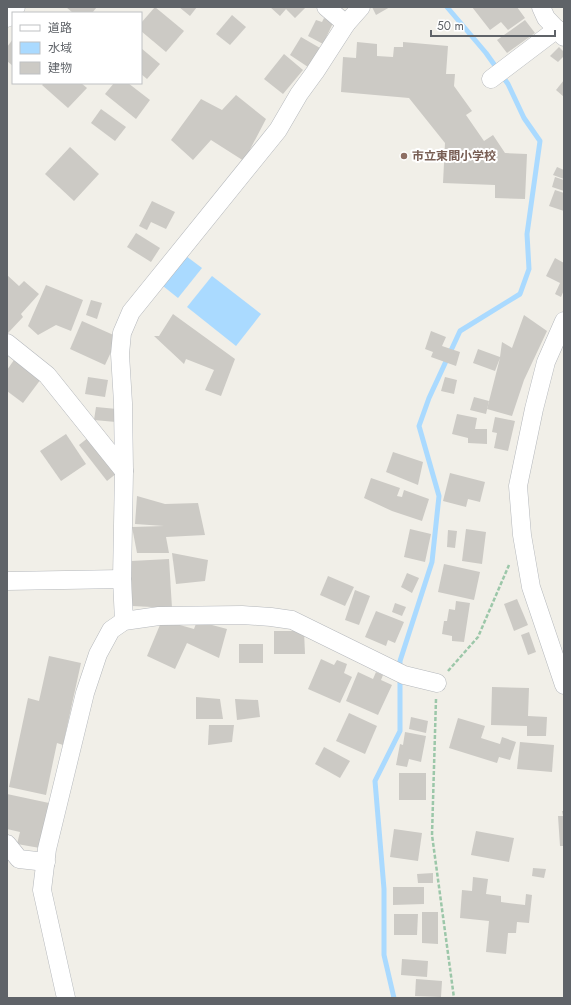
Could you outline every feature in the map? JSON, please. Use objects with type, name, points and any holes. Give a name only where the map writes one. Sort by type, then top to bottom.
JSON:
[{"type":"street","points":[[7,18],[16,7]]},
{"type":"street","points":[[326,7],[346,24]]},
{"type":"street","points":[[124,621],[122,579],[124,471],[123,403],[120,354],[122,333],[131,312],[278,130],[299,94],[346,24],[361,7]]},
{"type":"street","points":[[491,79],[561,33],[546,18],[541,7]]},
{"type":"street","points":[[564,321],[546,362],[534,409],[518,486],[522,536],[531,587],[564,685]]},
{"type":"street","points":[[7,343],[47,375],[124,471]]},
{"type":"street","points":[[7,581],[122,579]]},
{"type":"street","points":[[66,998],[42,890],[48,849],[85,693],[98,654],[111,630],[124,621],[159,616],[242,615],[292,620],[404,676],[437,683]]},
{"type":"street","points":[[7,844],[19,859],[46,862]]},
{"type":"path","points":[[454,998],[432,835],[437,683],[478,637],[510,564]]},
{"type":"water","points":[[186,256],[202,268],[178,298],[163,286]]},
{"type":"water","points":[[212,276],[261,314],[236,346],[187,307]]},
{"type":"building","points":[[66,7],[97,7],[93,12],[72,12]]},
{"type":"building","points":[[155,7],[184,31],[166,52],[142,32],[142,22]]},
{"type":"building","points":[[179,7],[197,7],[190,16]]},
{"type":"building","points":[[270,7],[306,7],[295,18],[286,9],[280,16]]},
{"type":"building","points":[[372,7],[390,7],[376,15]]},
{"type":"building","points":[[472,7],[517,7],[525,18],[508,30],[501,22],[490,30]]},
{"type":"building","points":[[232,15],[246,27],[230,45],[216,34]]},
{"type":"building","points":[[324,18],[333,23],[323,44],[308,36],[316,20],[322,22]]},
{"type":"building","points":[[525,20],[535,33],[507,53],[497,40]]},
{"type":"building","points":[[301,37],[320,48],[308,67],[290,55]]},
{"type":"building","points":[[12,40],[12,65],[7,61],[7,47]]},
{"type":"building","points":[[357,42],[377,44],[377,56],[393,57],[394,47],[403,47],[403,42],[448,46],[446,74],[455,74],[454,86],[472,111],[466,115],[484,141],[493,135],[505,153],[527,154],[525,199],[495,198],[495,185],[443,183],[445,143],[409,98],[341,92],[343,57],[356,58]]},
{"type":"building","points":[[559,47],[564,52],[564,56],[558,62],[550,56]]},
{"type":"building","points":[[142,49],[160,64],[147,79],[142,75]]},
{"type":"building","points":[[284,54],[303,70],[283,94],[264,79]]},
{"type":"building","points":[[564,80],[564,97],[556,90]]},
{"type":"building","points":[[82,84],[87,88],[68,108],[42,85]]},
{"type":"building","points":[[113,84],[129,84],[150,100],[136,119],[105,94]]},
{"type":"building","points":[[236,95],[266,119],[244,161],[211,140],[193,160],[171,140],[201,99],[222,110]]},
{"type":"building","points":[[101,109],[126,127],[115,141],[91,123]]},
{"type":"building","points":[[70,147],[99,174],[74,201],[45,174]]},
{"type":"building","points":[[557,167],[564,170],[564,179],[553,175]]},
{"type":"building","points":[[555,177],[564,180],[564,191],[552,187]]},
{"type":"building","points":[[555,190],[564,193],[564,211],[549,206]]},
{"type":"building","points":[[152,201],[175,212],[166,229],[151,222],[147,230],[139,226]]},
{"type":"building","points":[[136,233],[160,248],[151,262],[127,247]]},
{"type":"building","points":[[555,258],[564,263],[564,290],[561,297],[555,294],[560,283],[546,276]]},
{"type":"building","points":[[7,275],[19,286],[24,281],[39,294],[21,314],[23,317],[8,333],[7,332]]},
{"type":"building","points":[[46,285],[83,300],[71,331],[56,325],[38,335],[28,326]]},
{"type":"building","points":[[91,300],[102,303],[97,319],[86,315]]},
{"type":"building","points":[[173,314],[235,359],[221,396],[205,390],[214,370],[186,359],[184,364],[154,336],[159,336]]},
{"type":"building","points":[[524,315],[547,331],[524,380],[512,416],[487,409],[500,358],[495,371],[473,363],[478,349],[500,357],[502,342],[512,348]]},
{"type":"building","points":[[82,321],[118,337],[105,365],[70,349]]},
{"type":"building","points":[[431,331],[446,337],[442,346],[460,352],[456,366],[431,357],[433,352],[425,349]]},
{"type":"building","points":[[14,360],[41,379],[23,403],[7,391],[7,370]]},
{"type":"building","points":[[88,377],[108,380],[105,397],[85,394]]},
{"type":"building","points":[[445,377],[457,380],[454,394],[441,391]]},
{"type":"building","points":[[474,397],[489,401],[486,414],[470,410]]},
{"type":"building","points":[[96,407],[117,409],[116,422],[94,420]]},
{"type":"building","points":[[457,414],[477,418],[475,429],[487,429],[487,444],[468,443],[468,438],[452,434]]},
{"type":"building","points":[[495,417],[515,421],[508,451],[494,448],[497,433],[492,432]]},
{"type":"building","points":[[66,434],[86,464],[61,481],[40,451]]},
{"type":"building","points":[[89,437],[117,473],[107,481],[79,445]]},
{"type":"building","points":[[393,452],[423,462],[418,485],[386,472]]},
{"type":"building","points":[[450,473],[485,482],[480,502],[468,499],[466,507],[443,501]]},
{"type":"building","points":[[371,478],[400,488],[397,496],[402,497],[404,490],[429,499],[422,521],[392,511],[364,498]]},
{"type":"building","points":[[137,496],[165,504],[198,503],[205,535],[166,537],[169,553],[137,553],[132,527],[164,526],[135,524]]},
{"type":"building","points":[[410,529],[431,534],[425,562],[404,557]]},
{"type":"building","points":[[466,529],[486,532],[482,564],[462,561]]},
{"type":"building","points":[[448,530],[457,531],[455,548],[447,547]]},
{"type":"building","points":[[172,553],[208,560],[205,581],[176,584]]},
{"type":"building","points":[[169,559],[172,608],[132,606],[131,561]]},
{"type":"building","points":[[444,564],[480,572],[474,600],[438,592]]},
{"type":"building","points":[[407,573],[419,578],[412,593],[401,587]]},
{"type":"building","points":[[328,576],[354,587],[345,606],[320,595]]},
{"type":"building","points":[[355,590],[370,596],[359,625],[345,620]]},
{"type":"building","points":[[517,599],[528,625],[514,631],[504,604]]},
{"type":"building","points":[[456,601],[470,603],[464,642],[452,641],[452,636],[442,634],[444,621],[447,621],[449,609],[455,610]]},
{"type":"building","points":[[395,603],[406,607],[402,616],[392,612]]},
{"type":"building","points":[[376,611],[404,622],[395,643],[388,640],[386,646],[365,637]]},
{"type":"building","points":[[162,620],[194,629],[197,621],[227,629],[219,658],[187,643],[175,669],[147,656]]},
{"type":"building","points":[[274,631],[304,631],[305,654],[274,654]]},
{"type":"building","points":[[529,632],[536,652],[528,655],[521,635]]},
{"type":"building","points":[[239,644],[263,644],[263,663],[239,663]]},
{"type":"building","points":[[49,656],[81,663],[63,745],[57,743],[46,795],[9,787],[28,698],[39,701]]},
{"type":"building","points":[[321,659],[334,665],[337,660],[347,664],[344,673],[352,677],[340,703],[308,689]]},
{"type":"building","points":[[358,672],[373,679],[376,672],[383,675],[381,680],[392,685],[378,715],[346,701]]},
{"type":"building","points":[[492,687],[529,688],[528,716],[547,717],[546,736],[527,736],[527,726],[491,725]]},
{"type":"building","points":[[196,697],[220,699],[223,719],[196,719]]},
{"type":"building","points":[[235,699],[258,700],[260,717],[237,720]]},
{"type":"building","points":[[349,713],[377,726],[365,754],[336,741]]},
{"type":"building","points":[[411,717],[428,721],[426,733],[409,729]]},
{"type":"building","points":[[458,718],[485,726],[481,738],[500,744],[502,737],[516,742],[510,760],[499,757],[497,763],[449,748]]},
{"type":"building","points":[[209,725],[234,725],[232,742],[208,745]]},
{"type":"building","points":[[405,732],[426,736],[421,762],[409,759],[407,767],[396,765],[400,744],[403,745]]},
{"type":"building","points":[[520,742],[554,745],[552,772],[517,769]]},
{"type":"building","points":[[324,747],[350,761],[340,778],[315,764]]},
{"type":"building","points":[[399,773],[426,773],[426,800],[399,800]]},
{"type":"building","points":[[7,794],[49,803],[40,848],[17,844],[20,832],[7,829]]},
{"type":"building","points":[[562,811],[564,811],[564,846],[560,846],[558,816],[563,816]]},
{"type":"building","points":[[394,829],[422,833],[418,861],[390,857]]},
{"type":"building","points":[[476,831],[514,838],[509,862],[471,855]]},
{"type":"building","points":[[533,868],[546,869],[544,878],[532,876]]},
{"type":"building","points":[[433,873],[433,883],[418,883],[417,874]]},
{"type":"building","points":[[473,877],[488,879],[486,894],[501,896],[501,902],[525,905],[526,894],[532,895],[529,923],[517,922],[516,933],[508,933],[506,954],[486,952],[489,921],[460,918],[462,890],[472,891]]},
{"type":"building","points":[[393,887],[424,887],[424,904],[393,905]]},
{"type":"building","points":[[422,912],[438,912],[438,944],[422,943]]},
{"type":"building","points":[[394,914],[418,914],[417,935],[394,935]]},
{"type":"building","points":[[402,959],[428,961],[427,977],[401,975]]},
{"type":"building","points":[[416,979],[442,981],[441,997],[415,996]]},
{"type":"waterway","points":[[400,669],[400,661],[432,562],[439,496],[419,426],[429,398],[460,331],[520,294],[529,269],[527,234],[540,141],[524,118],[508,84],[486,53],[447,7]]},
{"type":"waterway","points":[[394,998],[384,955],[384,889],[375,781],[400,731],[400,677]]},
{"type":"place","name":"市立東間小学校","points":[[404,156]]}]
